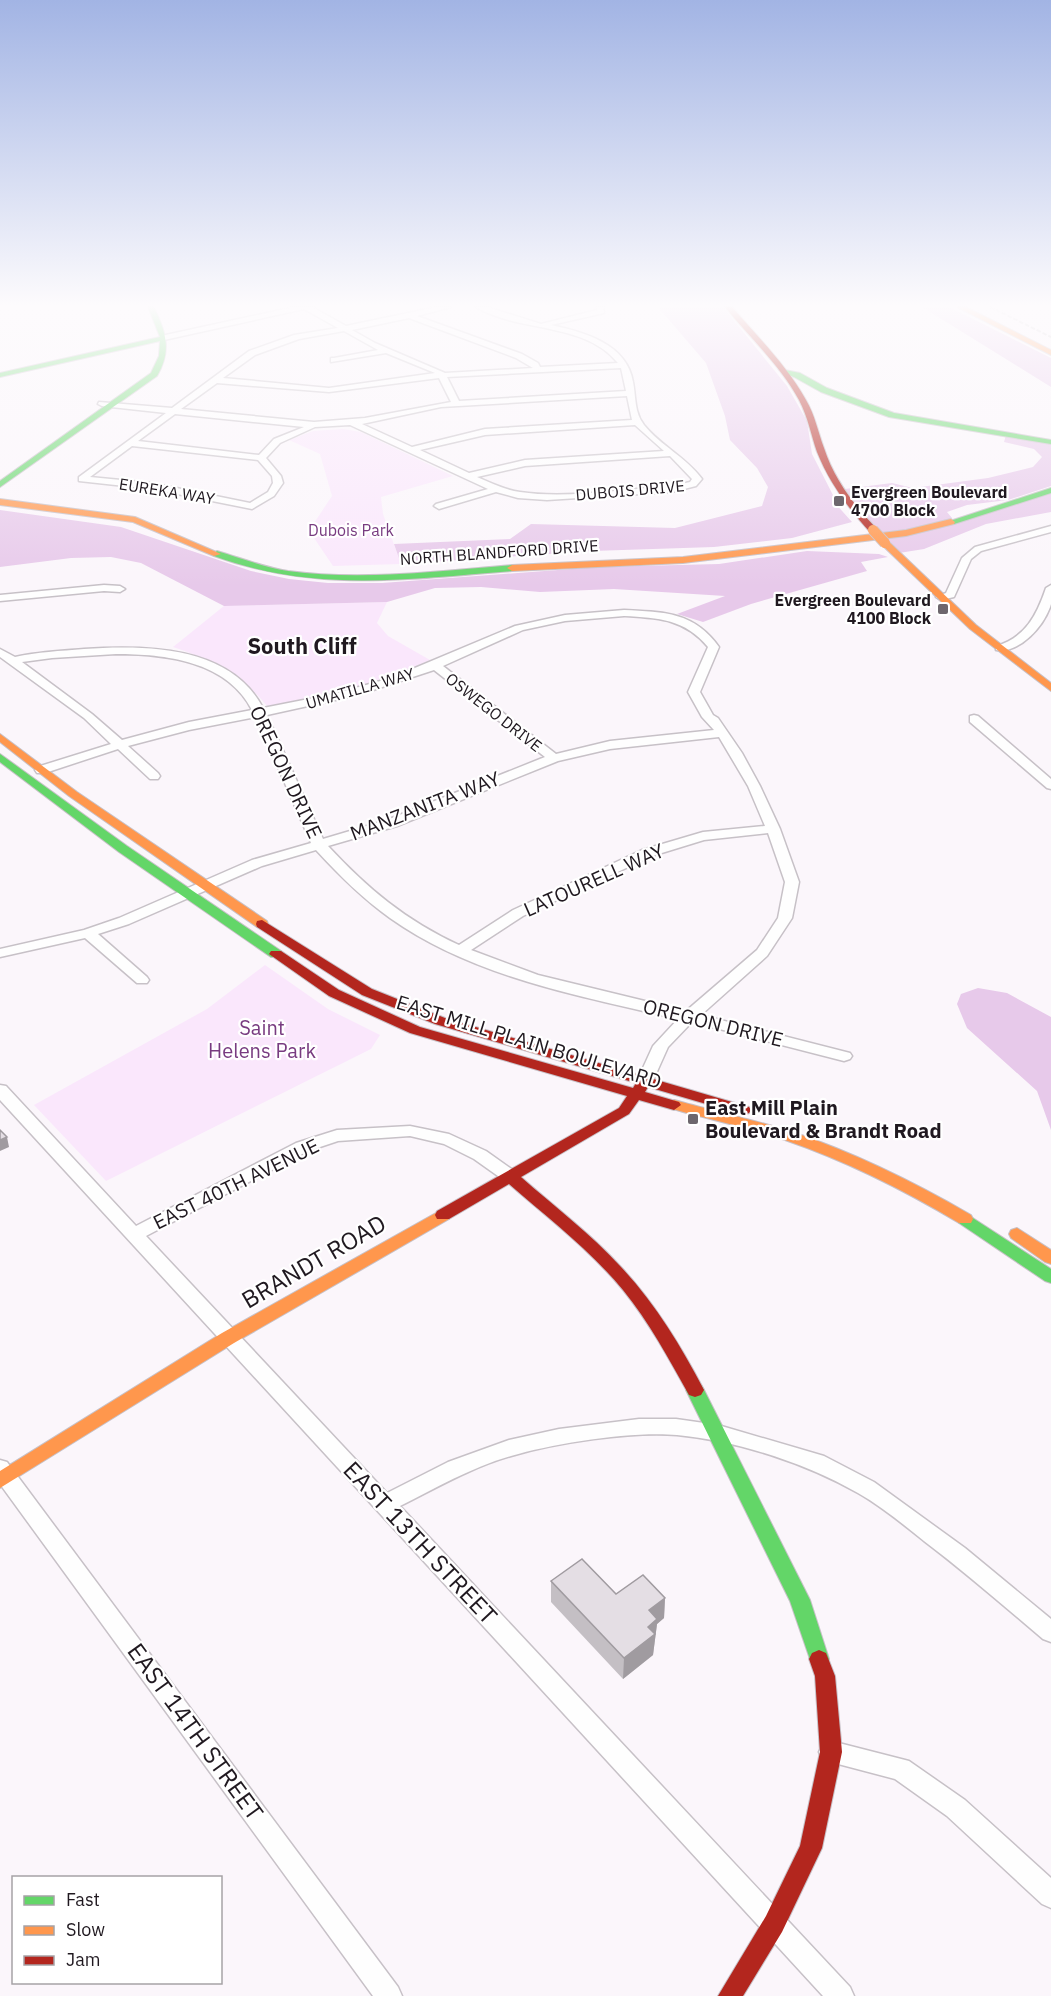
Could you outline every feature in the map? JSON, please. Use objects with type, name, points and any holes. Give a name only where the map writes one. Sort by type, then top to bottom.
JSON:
[{"type":"main road","points":[[0,475],[114,400]]},
{"type":"main road","points":[[802,400],[810,413],[824,458],[844,494],[870,527],[941,597],[1051,688]]},
{"type":"main road","points":[[852,400],[892,415],[1051,441]]},
{"type":"main road","points":[[0,485],[108,404]]},
{"type":"main road","name":"NORTH BLANDFORD DRIVE","points":[[0,502],[135,520],[240,564],[268,571],[311,577],[398,575],[580,562],[683,560],[906,534],[1051,490]]},
{"type":"main road","points":[[795,546],[870,527]]},
{"type":"main road","points":[[795,546],[889,547]]},
{"type":"main road","name":"EAST MILL PLAIN BOULEVARD","points":[[0,737],[41,770],[204,886],[367,992],[398,1006],[706,1098],[842,1143],[938,1187]]},
{"type":"main road","name":"EAST MILL PLAIN BOULEVARD","points":[[0,757],[62,806],[187,894],[334,993],[384,1019],[427,1035],[765,1129],[875,1171],[935,1200],[986,1230],[1051,1277]]},
{"type":"main road","name":"BRANDT ROAD","points":[[2,1474],[228,1338],[624,1111],[645,1081]]},
{"type":"main road","points":[[511,1177],[594,1250],[628,1286],[670,1343],[718,1433],[800,1600],[825,1676],[831,1752],[811,1848],[774,1924],[730,1996]]},
{"type":"main road","points":[[1001,1224],[1051,1258]]},
{"type":"street","points":[[131,443],[186,400]]},
{"type":"street","points":[[108,404],[314,425],[353,423],[456,403],[506,400]]},
{"type":"street","points":[[411,450],[485,432],[638,422],[632,408],[632,400]]},
{"type":"street","name":"DUBOIS DRIVE","points":[[496,489],[518,495],[547,497],[672,489],[693,484],[697,479],[694,473],[638,422]]},
{"type":"street","points":[[353,423],[496,489]]},
{"type":"street","points":[[131,443],[261,458],[266,448],[276,440],[314,425]]},
{"type":"street","name":"EUREKA WAY","points":[[131,443],[82,479],[172,489],[252,506],[271,494],[278,483],[276,476],[261,458]]},
{"type":"street","points":[[468,476],[517,464],[671,453]]},
{"type":"street","points":[[439,506],[496,489]]},
{"type":"street","points":[[941,597],[950,595],[967,558],[978,549],[1050,531]]},
{"type":"street","points":[[0,598],[104,588],[120,589]]},
{"type":"street","points":[[1000,648],[1021,640],[1035,621],[1051,589]]},
{"type":"street","name":"UMATILLA WAY","points":[[41,770],[121,744],[193,725],[261,714],[357,692],[435,665],[500,635],[548,620],[616,614],[675,618],[697,626],[709,637],[714,647],[694,692],[708,717],[721,733]]},
{"type":"street","name":"OREGON DRIVE","points":[[14,660],[34,655],[143,650],[179,654],[206,664],[242,688],[261,714],[319,844],[348,878],[395,918],[459,951],[506,971],[562,987],[844,1056]]},
{"type":"street","points":[[0,652],[88,716],[154,776]]},
{"type":"street","name":"OSWEGO DRIVE","points":[[435,665],[554,758]]},
{"type":"street","points":[[974,719],[1051,785]]},
{"type":"street","points":[[645,1081],[661,1046],[688,1016],[762,953],[785,918],[792,882],[773,829],[754,786],[736,753],[721,733]]},
{"type":"street","name":"MANZANITA WAY","points":[[0,953],[88,933],[124,921],[257,863],[392,823],[554,758],[610,745],[721,733]]},
{"type":"street","name":"LATOURELL WAY","points":[[459,951],[518,913],[647,853],[703,836],[773,829]]},
{"type":"street","points":[[88,933],[142,980]]},
{"type":"street","name":"EAST 13TH STREET","points":[[0,1090],[841,1996]]},
{"type":"street","name":"EAST 40TH AVENUE","points":[[135,1234],[302,1147],[337,1136],[410,1131],[448,1140],[480,1155],[511,1177]]},
{"type":"street","points":[[385,1504],[454,1468],[509,1448],[559,1437],[639,1427],[676,1427],[718,1433],[817,1462],[867,1488],[949,1547],[1051,1632]]},
{"type":"street","name":"EAST 14TH STREET","points":[[2,1474],[389,1996]]},
{"type":"street","points":[[831,1752],[901,1769],[956,1808],[1051,1895]]},
{"type":"green space","name":"Dubois Park","points":[[343,429],[361,432],[453,476],[381,497],[383,514],[401,564],[333,566],[312,535],[310,529],[332,496],[320,454],[289,440],[313,431]]},
{"type":"green space","points":[[387,602],[377,623],[388,636],[430,660],[390,676],[309,698],[267,706],[247,685],[224,669],[173,647],[224,606]]},
{"type":"green space","name":"Saint Helens Park","points":[[265,965],[328,1009],[380,1035],[371,1049],[106,1181],[34,1105],[207,1009]]},
{"type":"shaded area","points":[[719,400],[795,400],[807,421],[812,454],[835,499],[834,502],[852,522],[792,538],[714,547],[592,551],[401,564],[394,544],[510,539],[531,524],[675,528],[762,506],[768,487],[757,468],[730,440]]},
{"type":"shaded area","points":[[1006,435],[1051,444],[1051,486],[1008,500],[967,505],[947,512],[952,518],[924,528],[881,536],[845,489],[892,483],[913,488],[988,478],[1033,467],[1042,457],[1034,449],[1004,442]]},
{"type":"shaded area","points":[[1051,493],[1051,512],[986,524],[924,549],[899,553],[886,539]]},
{"type":"shaded area","points":[[0,510],[121,527],[251,571],[289,579],[328,583],[382,583],[598,567],[719,564],[807,551],[879,554],[888,557],[861,562],[867,571],[751,604],[703,622],[677,614],[725,596],[614,589],[540,592],[481,587],[435,588],[387,602],[224,606],[141,563],[111,557],[71,558],[0,567]]},
{"type":"shaded area","points":[[978,988],[1007,993],[1051,1017],[1051,1130],[1037,1091],[967,1028],[957,1004],[961,994]]},
{"type":"building","points":[[0,1130],[7,1137],[0,1140]]},
{"type":"building","points":[[582,1559],[616,1594],[643,1575],[665,1598],[649,1610],[657,1619],[648,1627],[655,1634],[624,1658],[551,1581]]},
{"type":"traffic: fast","points":[[0,485],[118,400]]},
{"type":"traffic: fast","points":[[852,400],[892,415],[1051,442]]},
{"type":"traffic: fast","points":[[951,522],[1051,490]]},
{"type":"traffic: fast","points":[[217,554],[251,566],[324,577],[362,578],[512,568]]},
{"type":"traffic: fast","points":[[0,757],[123,849],[276,954]]},
{"type":"traffic: fast","points":[[965,1219],[1051,1277]]},
{"type":"traffic: fast","points":[[695,1390],[800,1600],[819,1659]]},
{"type":"traffic: slow","points":[[0,502],[135,520],[217,554]]},
{"type":"traffic: slow","points":[[512,568],[683,560],[906,533],[951,522]]},
{"type":"traffic: slow","points":[[873,530],[885,543]]},
{"type":"traffic: slow","points":[[885,543],[973,627],[1051,688]]},
{"type":"traffic: slow","points":[[0,737],[73,794],[262,924]]},
{"type":"traffic: slow","points":[[674,1105],[763,1128],[842,1156],[892,1179],[965,1219]]},
{"type":"traffic: slow","points":[[0,1480],[228,1338],[443,1215]]},
{"type":"traffic: slow","points":[[1017,1234],[1051,1258]]},
{"type":"traffic: jam","points":[[802,400],[830,472],[849,502],[873,530]]},
{"type":"traffic: jam","points":[[262,924],[367,992],[440,1021],[744,1110]]},
{"type":"traffic: jam","points":[[276,954],[334,993],[415,1030],[674,1105]]},
{"type":"traffic: jam","points":[[443,1215],[624,1111],[643,1084]]},
{"type":"traffic: jam","points":[[511,1177],[587,1243],[629,1286],[664,1336],[695,1390]]},
{"type":"traffic: jam","points":[[730,1996],[774,1924],[811,1848],[831,1752],[825,1676],[819,1659]]},
{"type":"place","name":"Evergreen Boulevard 4700 Block","points":[[839,501]]},
{"type":"place","name":"Evergreen Boulevard 4100 Block","points":[[943,609]]},
{"type":"place","name":"East Mill Plain Boulevard & Brandt Road","points":[[693,1119]]},
{"type":"district","name":"South Cliff","points":[[302,646]]}]
